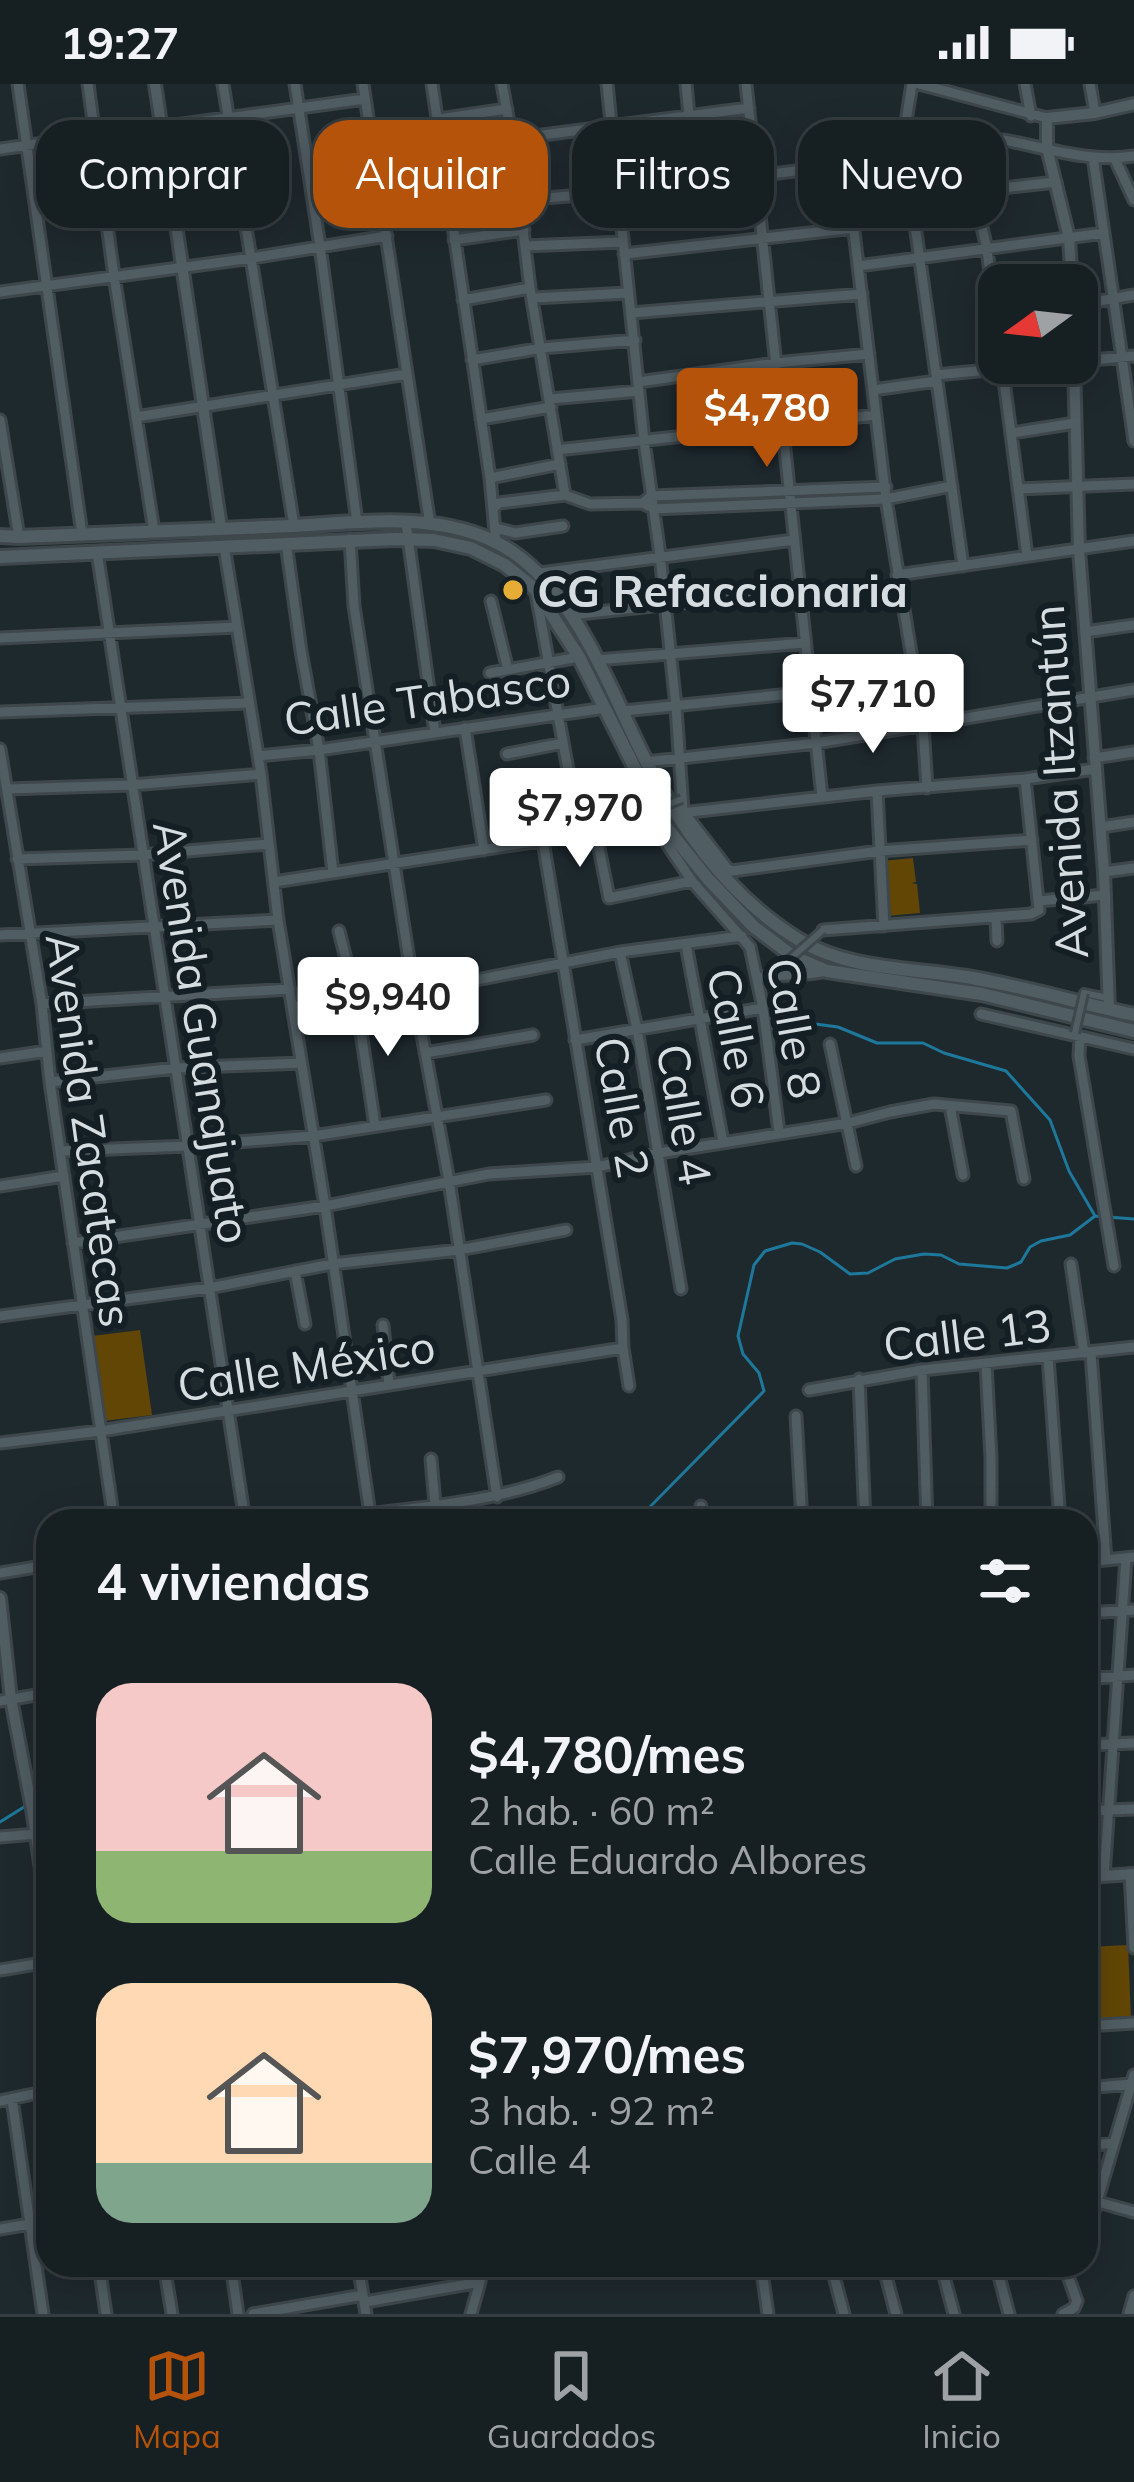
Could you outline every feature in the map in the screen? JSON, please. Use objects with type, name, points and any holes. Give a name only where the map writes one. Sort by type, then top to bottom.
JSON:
[{"type":"main road","points":[[0,536],[358,522],[430,525],[495,535],[540,573],[570,615],[646,762],[681,809],[698,846],[772,922],[803,943],[836,956],[1109,1004],[1134,1016]]},
{"type":"main road","points":[[0,557],[350,539],[434,540],[471,548],[505,565],[536,589],[605,708],[653,820],[754,927],[794,957],[826,970],[982,994],[1134,1031]]},
{"type":"street","points":[[18,84],[82,534]]},
{"type":"street","points":[[88,84],[92,120]]},
{"type":"street","points":[[155,84],[160,120]]},
{"type":"street","points":[[223,84],[294,526]]},
{"type":"street","points":[[295,84],[358,522]]},
{"type":"street","points":[[363,84],[430,525]]},
{"type":"street","points":[[432,84],[439,119],[506,109]]},
{"type":"street","points":[[502,84],[508,120]]},
{"type":"street","points":[[607,84],[610,120]]},
{"type":"street","points":[[686,84],[689,115]]},
{"type":"street","points":[[746,84],[750,120]]},
{"type":"street","points":[[907,120],[916,84],[1047,118],[1134,104]]},
{"type":"street","points":[[1025,84],[1031,116]]},
{"type":"street","points":[[1090,84],[1096,113]]},
{"type":"street","points":[[208,120],[365,99]]},
{"type":"street","points":[[659,120],[749,108]]},
{"type":"street","points":[[1047,118],[1047,148],[1071,264]]},
{"type":"street","points":[[1006,140],[1093,157],[1134,156]]},
{"type":"street","points":[[0,149],[36,143]]},
{"type":"street","points":[[1093,157],[1134,442]]},
{"type":"street","points":[[1115,159],[1134,200]]},
{"type":"street","points":[[1006,188],[1056,182]]},
{"type":"street","points":[[107,228],[154,531]]},
{"type":"street","points":[[178,228],[221,527]]},
{"type":"street","points":[[453,228],[495,535],[563,526]]},
{"type":"street","points":[[622,228],[649,503],[660,556],[676,707],[681,809],[732,871],[879,851],[1032,840]]},
{"type":"street","points":[[762,228],[822,797]]},
{"type":"street","points":[[525,246],[624,248],[854,228],[927,788]]},
{"type":"street","points":[[915,228],[963,566]]},
{"type":"street","points":[[983,228],[989,264]]},
{"type":"street","points":[[454,240],[524,230],[565,495]]},
{"type":"street","points":[[858,266],[1104,233]]},
{"type":"street","points":[[0,292],[387,236]]},
{"type":"street","points":[[463,301],[532,293],[628,293]]},
{"type":"street","points":[[631,313],[862,294]]},
{"type":"street","points":[[1098,300],[1134,295]]},
{"type":"street","points":[[472,360],[635,340]]},
{"type":"street","points":[[482,419],[776,363],[869,354]]},
{"type":"street","points":[[1098,360],[1134,356]]},
{"type":"street","points":[[873,390],[978,370]]},
{"type":"street","points":[[136,417],[406,374]]},
{"type":"street","points":[[1005,384],[1027,556]]},
{"type":"street","name":"Avenida Itzantún","points":[[1075,384],[1079,550],[1106,895],[1109,1004]]},
{"type":"street","points":[[557,450],[876,415]]},
{"type":"street","points":[[0,420],[20,537]]},
{"type":"street","points":[[1012,433],[1075,423]]},
{"type":"street","points":[[490,478],[560,464]]},
{"type":"street","points":[[1018,489],[1134,484]]},
{"type":"street","points":[[493,509],[500,503],[565,495],[590,504],[649,503],[889,493],[952,485]]},
{"type":"street","points":[[406,523],[435,734]]},
{"type":"street","points":[[350,539],[353,606],[497,1497]]},
{"type":"street","points":[[540,573],[794,540]]},
{"type":"street","points":[[897,574],[1134,541]]},
{"type":"street","points":[[286,543],[319,750],[332,873]]},
{"type":"street","points":[[224,546],[369,1509]]},
{"type":"street","name":"Avenida Guanajuato","points":[[98,552],[243,1509]]},
{"type":"street","points":[[536,589],[580,836]]},
{"type":"street","points":[[570,615],[800,590]]},
{"type":"street","points":[[491,601],[508,670]]},
{"type":"street","points":[[1085,632],[1134,625]]},
{"type":"street","points":[[0,638],[237,627]]},
{"type":"street","points":[[596,660],[805,643]]},
{"type":"street","points":[[490,673],[579,657]]},
{"type":"street","points":[[646,762],[816,743],[1134,690]]},
{"type":"street","points":[[623,711],[810,692]]},
{"type":"street","points":[[0,712],[250,703]]},
{"type":"street","name":"Calle Tabasco","points":[[258,756],[605,708]]},
{"type":"street","points":[[465,728],[484,850]]},
{"type":"street","points":[[507,754],[563,743]]},
{"type":"street","name":"Avenida Zacatecas","points":[[0,748],[42,1004],[111,1509]]},
{"type":"street","points":[[274,881],[580,836],[681,809],[1025,779],[1134,752]]},
{"type":"street","points":[[5,795],[261,774]]},
{"type":"street","points":[[1025,779],[1039,906]]},
{"type":"street","points":[[504,799],[610,782]]},
{"type":"street","points":[[877,790],[884,926]]},
{"type":"street","points":[[653,820],[692,881],[742,936]]},
{"type":"street","points":[[1101,827],[1134,822]]},
{"type":"street","points":[[596,833],[609,898],[692,881]]},
{"type":"street","name":"Calle 2","points":[[543,841],[629,1386]]},
{"type":"street","points":[[17,859],[268,844]]},
{"type":"street","points":[[1104,872],[1134,868]]},
{"type":"street","points":[[771,975],[823,930],[1030,914],[1039,906],[1106,895]]},
{"type":"street","points":[[996,917],[997,941]]},
{"type":"street","points":[[0,935],[278,920]]},
{"type":"street","points":[[339,932],[356,999],[375,1126]]},
{"type":"street","points":[[293,1006],[414,992],[620,952],[742,936]]},
{"type":"street","name":"Calle 8","points":[[742,936],[750,947],[763,1008],[779,1132]]},
{"type":"street","name":"Calle 6","points":[[686,945],[723,1142]]},
{"type":"street","name":"Calle 4","points":[[620,952],[681,1289]]},
{"type":"street","points":[[757,978],[806,976],[826,970]]},
{"type":"street","points":[[42,1004],[290,989]]},
{"type":"street","points":[[1109,1004],[1084,993],[1077,1035],[1114,1266]]},
{"type":"street","points":[[575,1040],[763,1008]]},
{"type":"street","points":[[981,1014],[1134,1048]]},
{"type":"street","points":[[425,1053],[533,1035]]},
{"type":"street","points":[[830,1044],[856,1166]]},
{"type":"street","points":[[0,1058],[47,1051]]},
{"type":"street","points":[[50,1082],[176,1068],[302,1063]]},
{"type":"street","points":[[62,1151],[313,1136],[547,1100]]},
{"type":"street","points":[[73,1244],[325,1206],[489,1174],[597,1167],[779,1132],[848,1124],[934,1104],[1011,1111],[1024,1179]]},
{"type":"street","points":[[950,1106],[963,1175]]},
{"type":"street","points":[[0,1186],[64,1175]]},
{"type":"street","points":[[0,1316],[208,1288],[332,1264],[459,1250],[566,1230]]},
{"type":"street","points":[[1071,1264],[1087,1353],[1106,1560]]},
{"type":"street","points":[[295,1271],[305,1324]]},
{"type":"street","points":[[383,1324],[388,1384]]},
{"type":"street","name":"Calle 13","points":[[809,1390],[922,1370],[1134,1347]]},
{"type":"street","name":"Calle México","points":[[0,1443],[623,1348]]},
{"type":"street","points":[[1048,1357],[1059,1509]]},
{"type":"street","points":[[986,1364],[991,1509]]},
{"type":"street","points":[[922,1370],[927,1509]]},
{"type":"street","points":[[860,1379],[865,1509]]},
{"type":"street","points":[[796,1416],[801,1509]]},
{"type":"street","points":[[431,1459],[435,1504]]},
{"type":"street","points":[[410,1509],[497,1497],[558,1477]]},
{"type":"street","points":[[1098,1561],[1130,1557],[1104,1876]]},
{"type":"street","points":[[0,1573],[36,1567]]},
{"type":"street","points":[[0,1598],[5,1700],[36,1817]]},
{"type":"street","points":[[1098,1612],[1128,1611]]},
{"type":"street","points":[[1098,1678],[1134,1676]]},
{"type":"street","points":[[5,1700],[36,1695]]},
{"type":"street","points":[[1098,1745],[1134,1743]]},
{"type":"street","points":[[1098,1810],[1134,1809]]},
{"type":"street","points":[[0,1837],[36,1834]]},
{"type":"street","points":[[1098,1876],[1132,1874],[1134,1948]]},
{"type":"street","points":[[0,1970],[36,1964]]},
{"type":"street","points":[[1098,2026],[1134,2024]]},
{"type":"street","points":[[1098,2086],[1133,2080],[1098,2202],[1134,2212]]},
{"type":"street","points":[[36,2094],[6,2100],[36,2269]]},
{"type":"street","points":[[1098,2145],[1114,2143]]},
{"type":"street","points":[[0,2229],[36,2223]]},
{"type":"street","points":[[37,2277],[43,2314]]},
{"type":"street","points":[[101,2277],[106,2314]]},
{"type":"street","points":[[166,2277],[172,2314]]},
{"type":"street","points":[[233,2277],[238,2314]]},
{"type":"street","points":[[471,2314],[481,2277]]},
{"type":"street","points":[[763,2277],[768,2314]]},
{"type":"street","points":[[834,2277],[844,2314]]},
{"type":"street","points":[[886,2277],[896,2314]]},
{"type":"street","points":[[944,2277],[954,2314]]},
{"type":"street","points":[[998,2277],[1009,2314]]},
{"type":"street","points":[[1063,2314],[1077,2301],[1068,2277]]},
{"type":"street","points":[[253,2314],[364,2304],[480,2282]]},
{"type":"street","points":[[1129,2314],[1134,2296]]},
{"type":"shaded area","points":[[913,858],[916,882],[911,883],[917,884],[920,913],[887,916],[882,861]]},
{"type":"shaded area","points":[[140,1330],[152,1415],[104,1421],[92,1336]]},
{"type":"shaded area","points":[[1128,1945],[1131,2019],[1098,2019],[1098,1946]]},
{"type":"waterway","points":[[777,1019],[838,1027],[877,1043],[923,1043],[1006,1071],[1050,1120],[1069,1171],[1095,1216]]},
{"type":"waterway","points":[[648,1509],[764,1391],[738,1336],[754,1265],[765,1251],[802,1244],[850,1274],[868,1273],[895,1259],[924,1254],[941,1255],[959,1264],[1007,1268],[1021,1262],[1030,1247],[1070,1235],[1095,1216],[1134,1219]]},
{"type":"waterway","points":[[0,1822],[36,1800]]},
{"type":"place","name":"CG Refaccionaria","points":[[513,590]]}]
